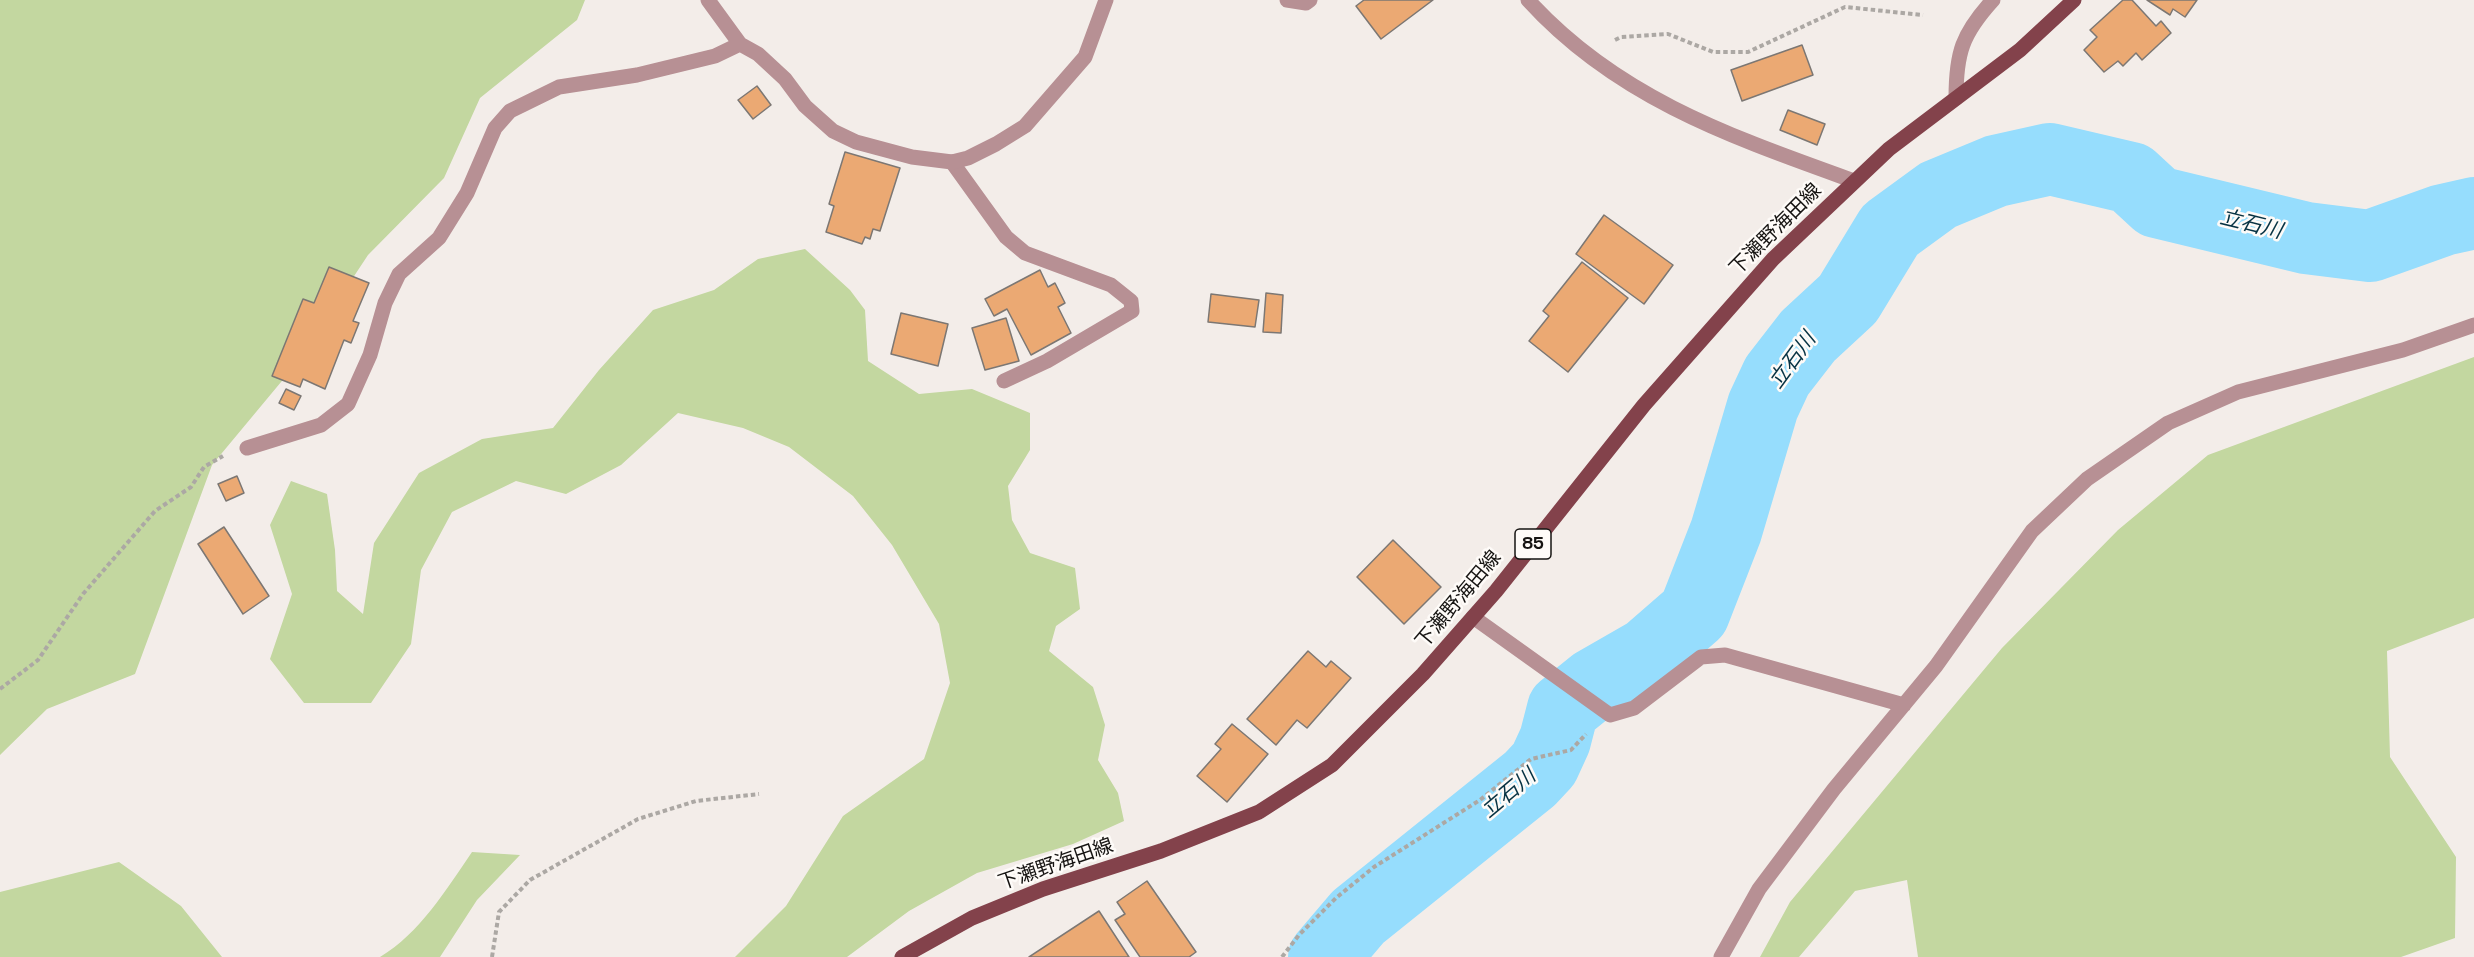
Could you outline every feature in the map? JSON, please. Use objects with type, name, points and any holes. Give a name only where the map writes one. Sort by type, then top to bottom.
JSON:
[{"type":"main road","name":"下瀬野海田線","points":[[902,957],[972,918],[1043,889],[1161,851],[1260,812],[1332,765],[1423,674],[1473,616],[1644,405],[1773,258],[1888,149],[2020,50],[2074,0]]},
{"type":"street","points":[[708,0],[740,44],[758,54],[785,79],[804,106],[833,131],[856,142],[912,157],[952,162],[968,158],[1025,126],[1085,57],[1106,0]]},
{"type":"street","points":[[1287,0],[1306,3],[1310,0]]},
{"type":"street","points":[[1528,0],[1585,55],[1666,107],[1854,181]]},
{"type":"street","points":[[1956,98],[1956,63],[1965,38],[1993,0]]},
{"type":"street","points":[[247,448],[321,425],[348,404],[370,355],[385,303],[399,274],[439,238],[467,193],[495,128],[510,111],[560,87],[637,75],[715,56],[740,44]]},
{"type":"street","points":[[952,162],[1006,237],[1025,253],[1111,285],[1131,301],[1132,311],[1047,361],[1004,381]]},
{"type":"street","points":[[1720,957],[1759,889],[1834,789],[1936,666],[2032,531],[2087,479],[2168,423],[2238,392],[2403,350],[2474,325]]},
{"type":"street","points":[[1473,616],[1610,715],[1635,708],[1701,657],[1725,655],[1904,705]]},
{"type":"path","points":[[1585,55],[1621,37],[1668,34],[1713,52],[1748,52],[1845,7],[1923,15]]},
{"type":"path","points":[[0,689],[38,660],[83,594],[155,512],[191,487],[204,466],[231,452],[247,448]]},
{"type":"path","points":[[1282,957],[1299,935],[1336,898],[1374,867],[1480,800],[1531,759],[1571,750],[1584,735],[1604,728],[1610,715]]},
{"type":"path","points":[[492,957],[499,912],[530,880],[638,819],[696,801],[759,794]]},
{"type":"green space","points":[[0,0],[585,0],[577,20],[480,98],[444,178],[368,255],[296,364],[212,465],[135,674],[47,709],[0,755]]},
{"type":"green space","points":[[805,249],[850,290],[865,310],[868,361],[919,394],[972,389],[1030,413],[1030,450],[1008,486],[1012,520],[1030,553],[1075,568],[1080,609],[1056,626],[1049,651],[1093,687],[1105,725],[1098,760],[1118,793],[1124,821],[1073,844],[977,873],[909,911],[847,957],[735,957],[786,906],[843,816],[924,759],[950,683],[939,624],[892,545],[853,496],[789,447],[743,428],[678,413],[621,465],[566,494],[516,481],[452,512],[421,570],[411,644],[371,703],[304,703],[270,659],[292,594],[270,525],[291,481],[327,494],[335,550],[337,591],[363,614],[374,543],[419,473],[482,439],[553,428],[599,370],[653,310],[714,290],[758,259]]},
{"type":"green space","points":[[2474,357],[2474,618],[2387,651],[2390,757],[2456,857],[2455,938],[2401,957],[1918,957],[1907,880],[1855,891],[1799,957],[1760,957],[1790,902],[2002,648],[2118,530],[2208,455]]},
{"type":"green space","points":[[472,852],[520,855],[477,900],[440,957],[380,957],[408,936],[420,923]]},
{"type":"green space","points":[[119,862],[181,906],[222,957],[0,957],[0,892]]},
{"type":"building","points":[[1364,0],[1433,0],[1381,39],[1356,6]]},
{"type":"building","points":[[2123,0],[2132,0],[2156,26],[2161,21],[2171,33],[2142,60],[2136,53],[2123,66],[2118,61],[2104,72],[2084,50],[2097,37],[2090,30]]},
{"type":"building","points":[[2147,0],[2197,0],[2185,17],[2173,9],[2170,15]]},
{"type":"building","points":[[1802,45],[1813,75],[1742,101],[1731,70]]},
{"type":"building","points":[[757,86],[771,105],[753,119],[738,100]]},
{"type":"building","points":[[1788,110],[1825,124],[1817,145],[1780,130]]},
{"type":"building","points":[[845,152],[900,168],[880,231],[873,229],[870,239],[865,237],[862,244],[826,232],[834,206],[829,204]]},
{"type":"building","points":[[1604,215],[1673,265],[1644,304],[1576,254]]},
{"type":"building","points":[[1582,262],[1628,298],[1568,372],[1529,341],[1549,316],[1543,311]]},
{"type":"building","points":[[329,267],[369,283],[353,321],[359,323],[351,343],[344,340],[325,389],[303,379],[300,387],[272,376],[303,299],[314,303]]},
{"type":"building","points":[[1040,270],[1048,287],[1055,283],[1065,303],[1058,307],[1071,333],[1031,355],[1007,309],[994,316],[985,299]]},
{"type":"building","points":[[1266,293],[1283,295],[1281,333],[1263,332]]},
{"type":"building","points":[[1211,294],[1259,300],[1255,327],[1208,322]]},
{"type":"building","points":[[901,313],[948,324],[938,366],[891,354]]},
{"type":"building","points":[[1006,318],[1019,361],[985,370],[972,328]]},
{"type":"building","points":[[286,389],[301,396],[294,410],[279,403]]},
{"type":"building","points":[[237,476],[244,493],[226,501],[218,484]]},
{"type":"building","points":[[224,527],[269,596],[243,614],[198,544]]},
{"type":"building","points":[[1393,540],[1441,587],[1404,624],[1357,577]]},
{"type":"building","points":[[1308,651],[1326,667],[1331,661],[1351,678],[1307,728],[1297,720],[1276,745],[1247,719]]},
{"type":"building","points":[[1232,724],[1268,754],[1227,802],[1197,776],[1221,749],[1215,744]]},
{"type":"building","points":[[1147,881],[1196,952],[1189,957],[1140,957],[1115,920],[1125,914],[1117,902]]},
{"type":"building","points":[[1099,911],[1129,957],[1029,957]]},
{"type":"waterway","name":"立石川","points":[[1324,957],[1358,917],[1530,779],[1544,764],[1555,740],[1563,709],[1594,684],[1648,653],[1694,613],[1726,531],[1763,406],[1777,376],[1808,336],[1848,299],[1890,230],[1938,195],[1996,171],[2050,159],[2131,178],[2157,202],[2306,238],[2370,246],[2443,220],[2474,213]]}]
